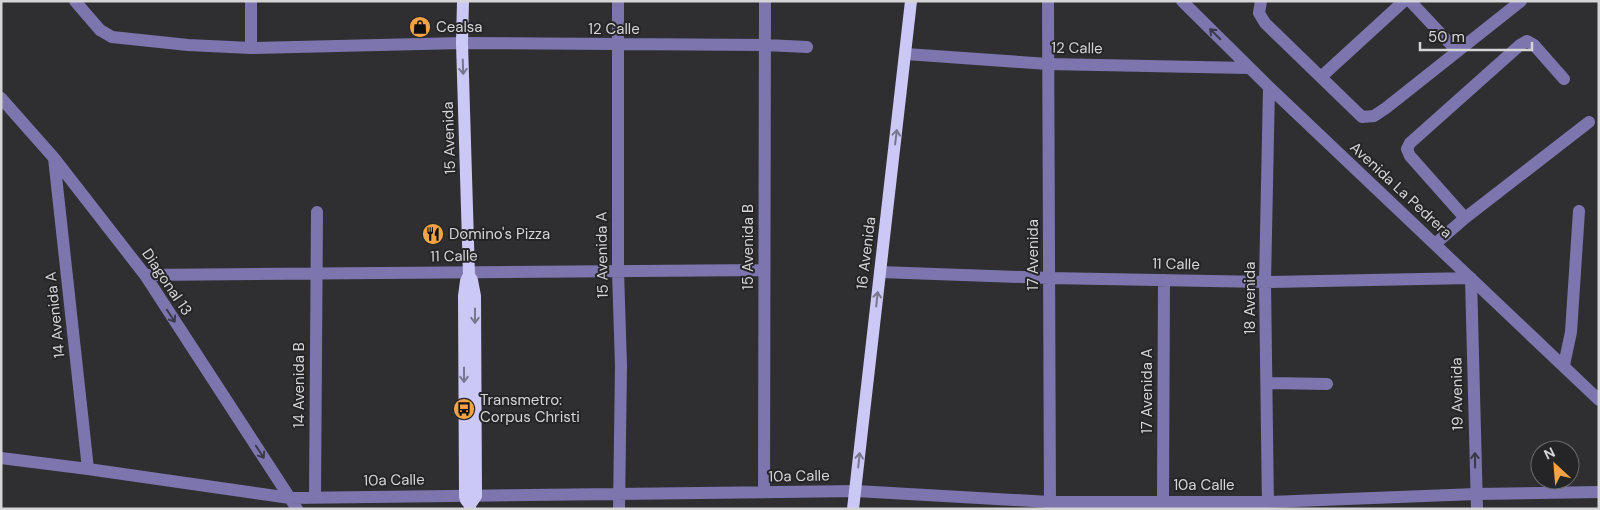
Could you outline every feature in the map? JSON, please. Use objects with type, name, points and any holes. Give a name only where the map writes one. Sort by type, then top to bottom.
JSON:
[{"type":"main road","name":"15 Avenida","points":[[463,1],[462,43],[469,273],[475,296],[470,501]]},
{"type":"main road","name":"16 Avenida","points":[[853,509],[911,1]]},
{"type":"street","name":"12 Calle","points":[[75,1],[100,30],[112,37],[188,45],[251,48],[462,43],[765,45],[807,47]]},
{"type":"street","points":[[251,1],[251,48]]},
{"type":"street","name":"15 Avenida A","points":[[618,1],[618,271],[621,366],[619,509]]},
{"type":"street","name":"15 Avenida B","points":[[764,492],[765,1]]},
{"type":"street","name":"17 Avenida","points":[[1048,1],[1050,505]]},
{"type":"street","name":"Avenida La Pedrera","points":[[1182,1],[1248,68],[1599,400]]},
{"type":"street","points":[[1260,1],[1259,13],[1265,23],[1362,117],[1374,116],[1521,1]]},
{"type":"street","points":[[1320,77],[1404,1]]},
{"type":"street","points":[[1410,1],[1457,51]]},
{"type":"street","points":[[1465,218],[1410,156],[1407,149],[1410,143],[1520,45],[1528,41],[1534,44],[1564,79]]},
{"type":"street","name":"12 Calle","points":[[906,54],[1048,64],[1248,68]]},
{"type":"street","name":"18 Avenida","points":[[1268,505],[1265,282],[1269,88]]},
{"type":"street","name":"Diagonal 13","points":[[1,98],[54,158],[145,275],[297,509]]},
{"type":"street","points":[[1435,244],[1465,218],[1589,122]]},
{"type":"street","name":"14 Avenida A","points":[[54,158],[88,468]]},
{"type":"street","points":[[1564,365],[1571,332],[1579,211]]},
{"type":"street","name":"14 Avenida B","points":[[315,497],[316,212]]},
{"type":"street","name":"11 Calle","points":[[145,275],[764,270]]},
{"type":"street","name":"11 Calle","points":[[880,272],[1049,278],[1265,282],[1471,278]]},
{"type":"street","name":"19 Avenida","points":[[1471,278],[1477,509]]},
{"type":"street","name":"17 Avenida A","points":[[1162,502],[1164,280]]},
{"type":"street","points":[[1267,383],[1327,384]]},
{"type":"street","name":"10a Calle","points":[[1,458],[88,468],[290,498],[470,501],[619,494],[856,491],[1050,505],[1162,502],[1268,505],[1476,494],[1599,492]]},
{"type":"place","name":"Cealsa","points":[[420,27]]},
{"type":"place","name":"Domino's Pizza","points":[[433,234]]},
{"type":"place","name":"Transmetro: Corpus Christi","points":[[464,409]]}]
